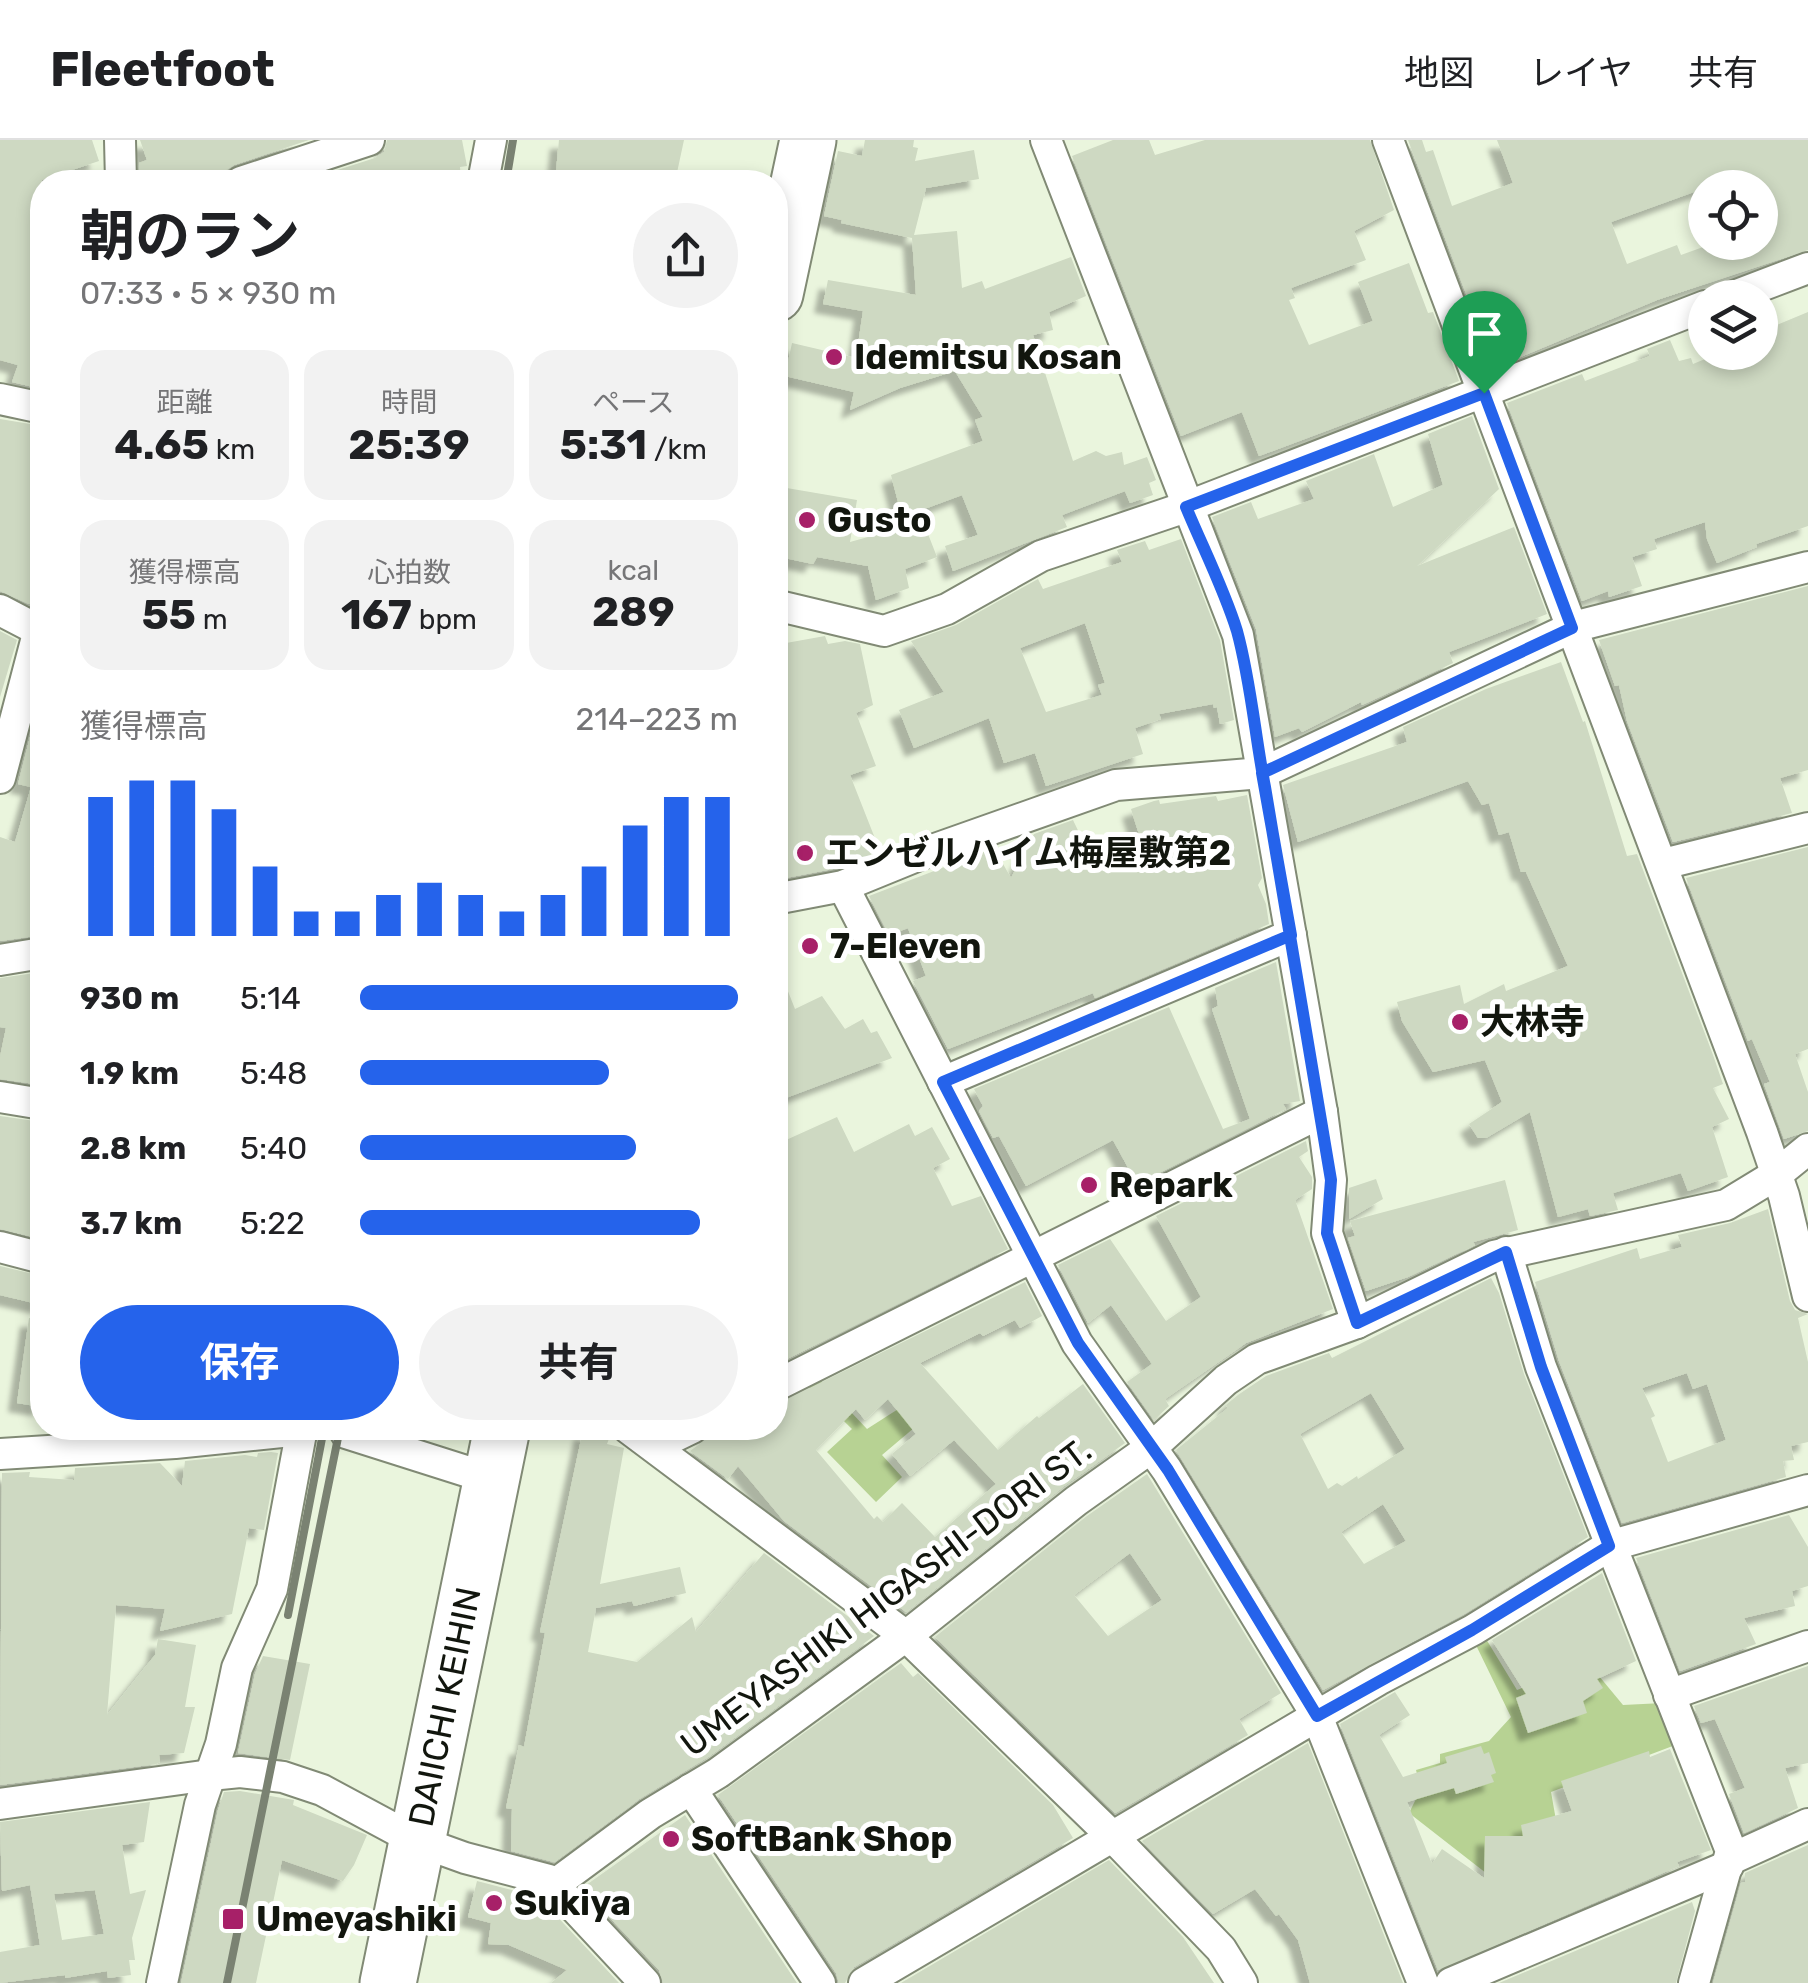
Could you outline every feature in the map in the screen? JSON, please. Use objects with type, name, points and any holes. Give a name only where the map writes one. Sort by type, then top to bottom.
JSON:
[{"type":"highway","points":[[766,170],[772,140]]},
{"type":"highway","points":[[788,233],[808,140]]},
{"type":"highway","name":"DAIICHI KEIHIN","points":[[388,1983],[428,1845],[527,1440]]},
{"type":"highway","name":"DAIICHI KEIHIN","points":[[418,1983],[428,1845],[496,1453]]},
{"type":"street","points":[[120,140],[121,170]]},
{"type":"street","points":[[278,170],[370,140]]},
{"type":"street","points":[[486,170],[490,140]]},
{"type":"street","points":[[1046,140],[1238,635],[1322,1112],[1331,1180],[1327,1233],[1357,1323]]},
{"type":"street","points":[[1388,140],[1663,864],[1776,1174],[1808,1296]]},
{"type":"street","points":[[1776,280],[1808,268]]},
{"type":"street","points":[[788,608],[884,631],[947,609],[1041,556],[1186,507],[1688,312]]},
{"type":"street","points":[[0,399],[30,405]]},
{"type":"street","points":[[788,897],[843,886],[1116,785],[1262,773],[1572,628],[1808,567]]},
{"type":"street","points":[[0,610],[30,622]]},
{"type":"street","points":[[0,778],[30,668]]},
{"type":"street","points":[[1663,864],[1808,828]]},
{"type":"street","points":[[843,886],[1030,1257],[1078,1343],[1152,1447],[1317,1716],[1423,1983]]},
{"type":"street","points":[[943,1082],[1291,935]]},
{"type":"street","points":[[0,960],[30,955]]},
{"type":"street","points":[[0,1097],[30,1102]]},
{"type":"street","points":[[788,1379],[1322,1112]]},
{"type":"street","name":"UMEYASHIKI HIGASHI-DORI ST.","points":[[554,1885],[718,1773],[906,1636],[1076,1501],[1152,1447],[1226,1380],[1257,1359],[1357,1323],[1506,1252],[1726,1205],[1808,1149]]},
{"type":"street","points":[[0,1247],[30,1255]]},
{"type":"street","points":[[1506,1252],[1541,1367],[1731,1851],[1694,1983]]},
{"type":"street","points":[[0,1454],[202,1440]]},
{"type":"street","points":[[162,1983],[200,1804],[221,1744],[238,1668],[272,1589],[300,1440]]},
{"type":"street","points":[[398,1440],[496,1453]]},
{"type":"street","points":[[645,1440],[906,1636],[1112,1836],[1221,1950],[1242,1983]]},
{"type":"street","points":[[654,1446],[667,1440]]},
{"type":"street","points":[[864,1983],[1317,1716],[1472,1630],[1609,1546],[1808,1490]]},
{"type":"street","points":[[1669,1695],[1808,1646]]},
{"type":"street","points":[[0,1804],[210,1774],[240,1772],[283,1777],[322,1790],[428,1845],[550,1880],[645,1983]]},
{"type":"street","points":[[690,1789],[820,1983]]},
{"type":"street","points":[[1451,1983],[1808,1824]]},
{"type":"green space","points":[[815,1374],[867,1429],[906,1404],[921,1422],[882,1455],[902,1477],[876,1502],[827,1452],[852,1429],[803,1381]]},
{"type":"green space","points":[[1483,1634],[1517,1690],[1573,1668],[1594,1670],[1623,1705],[1663,1703],[1678,1744],[1551,1792],[1562,1854],[1509,1891],[1409,1813],[1421,1789],[1416,1770],[1440,1763],[1440,1754],[1489,1741],[1511,1717],[1473,1639]]},
{"type":"building","points":[[0,140],[92,140],[99,161],[72,170],[30,170],[30,386],[12,382],[18,365],[0,360]]},
{"type":"building","points":[[140,140],[309,140],[226,170],[139,170],[139,163],[147,160]]},
{"type":"building","points":[[387,140],[462,140],[467,166],[460,170],[338,170],[384,152]]},
{"type":"building","points":[[559,140],[684,140],[678,170],[556,170]]},
{"type":"building","points":[[865,140],[914,140],[913,147],[918,148],[915,161],[974,150],[979,179],[926,188],[914,235],[957,231],[962,288],[982,281],[985,289],[1071,257],[1086,296],[1049,312],[1053,330],[1033,335],[1073,461],[1096,451],[1106,456],[1122,452],[1124,465],[1147,457],[1156,480],[1149,483],[1153,495],[1130,503],[1125,491],[1062,515],[1067,527],[953,571],[945,546],[978,535],[962,495],[919,511],[937,557],[905,569],[909,588],[876,600],[868,566],[817,557],[813,564],[788,559],[788,488],[857,500],[850,542],[886,532],[914,513],[902,517],[891,475],[983,441],[975,420],[983,417],[955,371],[900,388],[850,410],[854,392],[788,377],[792,343],[856,358],[863,311],[823,304],[828,280],[916,295],[912,238],[824,216],[838,151],[862,156]]},
{"type":"building","points":[[1113,140],[1149,140],[1155,155],[1205,140],[1370,140],[1394,210],[1354,231],[1366,260],[1291,288],[1295,298],[1289,300],[1309,345],[1373,321],[1358,282],[1409,263],[1459,381],[1259,456],[1242,412],[1181,436],[1072,156]]},
{"type":"building","points":[[1408,140],[1422,140],[1426,152],[1433,150],[1452,206],[1513,183],[1497,140],[1808,140],[1808,250],[1778,260],[1778,170],[1688,170],[1688,194],[1611,222],[1627,264],[1677,245],[1681,255],[1688,252],[1688,260],[1778,260],[1717,280],[1688,280],[1688,290],[1494,368]]},
{"type":"building","points":[[1808,312],[1808,526],[1717,563],[1705,522],[1654,539],[1657,549],[1632,557],[1642,586],[1609,597],[1608,591],[1582,601],[1507,403],[1582,374],[1585,381],[1650,356],[1647,349],[1670,340],[1679,361],[1688,359],[1688,370],[1778,370],[1778,324]]},
{"type":"building","points":[[1472,416],[1499,489],[1417,566],[1514,527],[1547,614],[1449,652],[1453,663],[1362,705],[1361,702],[1302,732],[1299,728],[1275,737],[1256,629],[1212,517],[1251,502],[1258,519],[1314,499],[1306,481],[1374,454],[1393,507],[1443,485],[1428,434]]},
{"type":"building","points":[[0,419],[30,424],[30,604],[0,591]]},
{"type":"building","points":[[1181,539],[1220,640],[1234,720],[1220,724],[1213,704],[1159,714],[1161,719],[1135,728],[1143,754],[1046,786],[1035,753],[1004,763],[989,718],[914,748],[899,710],[944,692],[911,641],[956,625],[1038,579],[1043,589],[1122,562],[1117,550],[1145,541],[1149,550]],"holes":[[[1085,623],[1105,683],[1098,685],[1102,695],[1046,712],[1020,648]]]},
{"type":"building","points":[[1808,586],[1808,770],[1780,778],[1792,813],[1673,842],[1627,721],[1619,685],[1615,686],[1599,640]]},
{"type":"building","points":[[0,631],[17,640],[0,697]]},
{"type":"building","points":[[825,636],[828,644],[860,644],[873,705],[856,713],[876,766],[850,775],[880,851],[838,868],[788,878],[788,643]]},
{"type":"building","points":[[1561,662],[1585,721],[1627,856],[1637,854],[1713,1055],[1723,1084],[1713,1088],[1729,1119],[1712,1127],[1728,1177],[1688,1191],[1681,1173],[1613,1193],[1618,1210],[1590,1216],[1588,1209],[1558,1217],[1530,1112],[1486,1138],[1478,1138],[1469,1124],[1502,1102],[1485,1060],[1433,1072],[1402,1021],[1397,1002],[1460,985],[1464,1004],[1504,984],[1506,991],[1568,966],[1526,872],[1521,872],[1509,832],[1499,835],[1489,803],[1482,805],[1468,781],[1298,842],[1283,785],[1407,742],[1403,727],[1486,689]]},
{"type":"building","points":[[30,737],[30,787],[18,784]]},
{"type":"building","points":[[30,790],[30,937],[0,941],[0,837],[15,842]]},
{"type":"building","points":[[1247,795],[1262,878],[1258,885],[1269,924],[1095,998],[1093,993],[948,1049],[913,981],[926,976],[908,928],[889,935],[869,896],[994,848],[1011,878],[1034,834],[1073,820],[1095,866],[1143,847],[1131,809],[1159,800],[1160,804],[1216,796],[1218,801]]},
{"type":"building","points":[[1808,847],[1808,1049],[1795,1054],[1808,1092],[1808,1131],[1784,1139],[1764,1084],[1770,1082],[1752,1039],[1748,1041],[1686,878]]},
{"type":"building","points":[[1276,962],[1300,1101],[1283,1104],[1286,1109],[1137,1184],[1113,1140],[1026,1186],[999,1136],[993,1138],[979,1111],[983,1106],[974,1089],[1169,1007],[1223,1129],[1250,1119],[1212,1009],[1218,1006],[1215,988]]},
{"type":"building","points":[[30,974],[30,1083],[0,1079],[6,1028],[0,1027],[0,978]]},
{"type":"building","points":[[788,991],[795,1009],[822,996],[845,1029],[863,1019],[871,1033],[877,1031],[892,1058],[788,1097]]},
{"type":"building","points":[[0,1116],[30,1120],[30,1236],[0,1229]]},
{"type":"building","points":[[837,1117],[854,1152],[909,1124],[915,1136],[932,1127],[950,1159],[933,1168],[952,1206],[981,1196],[1008,1249],[788,1359],[788,1139]]},
{"type":"building","points":[[1306,1141],[1308,1151],[1299,1157],[1312,1177],[1312,1189],[1295,1200],[1333,1309],[1246,1343],[1165,1399],[1169,1406],[1154,1420],[1127,1382],[1152,1364],[1111,1305],[1088,1323],[1058,1265],[1110,1239],[1166,1321],[1201,1297],[1156,1216]]},
{"type":"building","points":[[1376,1179],[1383,1199],[1349,1219],[1349,1188]]},
{"type":"building","points":[[1505,1180],[1518,1230],[1473,1242],[1475,1245],[1408,1277],[1366,1291],[1348,1238],[1355,1236],[1350,1221]]},
{"type":"building","points":[[1768,1209],[1790,1301],[1795,1310],[1808,1314],[1798,1318],[1808,1362],[1808,1442],[1791,1446],[1794,1460],[1783,1461],[1786,1477],[1622,1523],[1559,1361],[1535,1282],[1637,1248],[1640,1259],[1682,1247],[1678,1235]],"holes":[[[1687,1373],[1693,1389],[1707,1384],[1726,1440],[1668,1462],[1642,1388]]]},
{"type":"building","points":[[0,1266],[30,1273],[30,1302],[0,1295]]},
{"type":"building","points":[[1491,1278],[1588,1537],[1464,1614],[1323,1690],[1176,1450],[1228,1408],[1226,1405],[1238,1395],[1266,1376],[1329,1353],[1332,1358]],"holes":[[[1371,1393],[1405,1449],[1358,1479],[1357,1476],[1328,1489],[1300,1434]],[[1383,1504],[1406,1541],[1364,1564],[1341,1532]]]},
{"type":"building","points":[[1025,1282],[1042,1316],[1020,1328],[1015,1320],[983,1336],[980,1333],[920,1363],[998,1450],[1083,1384],[1125,1443],[1064,1486],[906,1612],[784,1521],[738,1466],[728,1479],[690,1451],[706,1440],[788,1440],[788,1399]],"holes":[[[888,1399],[916,1434],[892,1454],[910,1476],[954,1440],[996,1484],[935,1537],[902,1503],[883,1522],[877,1516],[874,1519],[816,1450],[856,1409],[865,1420]]]},
{"type":"building","points":[[29,1318],[30,1318],[30,1405],[17,1403]]},
{"type":"building","points":[[581,1440],[608,1440],[607,1444],[624,1448],[600,1584],[680,1567],[686,1593],[634,1606],[632,1601],[596,1608],[588,1652],[637,1662],[692,1617],[696,1632],[764,1553],[874,1636],[708,1757],[639,1799],[554,1862],[511,1851],[512,1809],[506,1808],[519,1745],[524,1747],[545,1633],[540,1632]]},
{"type":"building","points":[[258,1453],[278,1453],[264,1530],[249,1528],[232,1614],[160,1631],[165,1609],[116,1605],[107,1715],[155,1655],[158,1639],[196,1645],[185,1707],[195,1707],[184,1753],[159,1755],[160,1762],[156,1764],[0,1785],[2,1473],[30,1472],[29,1477],[74,1480],[75,1468],[160,1463],[182,1486],[185,1461],[257,1457]]},
{"type":"building","points":[[1147,1474],[1281,1693],[1239,1719],[1248,1735],[1115,1813],[935,1637],[1087,1516]],"holes":[[[1130,1553],[1162,1600],[1108,1636],[1074,1595]]]},
{"type":"building","points":[[1789,1515],[1808,1547],[1808,1586],[1792,1591],[1795,1606],[1744,1618],[1756,1644],[1680,1671],[1636,1558]]},
{"type":"building","points":[[1602,1573],[1636,1661],[1597,1679],[1603,1688],[1583,1701],[1587,1713],[1528,1733],[1516,1698],[1526,1694],[1492,1640]]},
{"type":"building","points":[[263,1656],[310,1664],[290,1760],[238,1753],[255,1674]]},
{"type":"building","points":[[901,1663],[913,1677],[918,1673],[1053,1805],[1073,1838],[854,1967],[845,1983],[839,1983],[718,1795]]},
{"type":"building","points":[[1808,1666],[1808,1763],[1785,1768],[1798,1808],[1744,1833],[1729,1794],[1745,1788],[1715,1719],[1701,1723],[1694,1706]]},
{"type":"building","points":[[1395,1692],[1410,1715],[1379,1735],[1403,1777],[1447,1763],[1445,1757],[1481,1746],[1484,1754],[1489,1752],[1496,1773],[1491,1775],[1494,1782],[1456,1794],[1454,1788],[1407,1802],[1432,1864],[1442,1849],[1484,1878],[1485,1836],[1523,1836],[1521,1825],[1572,1811],[1561,1781],[1649,1751],[1650,1757],[1670,1749],[1711,1850],[1438,1970],[1340,1724]]},
{"type":"building","points":[[1308,1743],[1403,1983],[1310,1983],[1298,1940],[1255,1889],[1213,1914],[1142,1841]]},
{"type":"building","points":[[224,1792],[294,1800],[293,1805],[367,1835],[343,1881],[282,1860],[256,1983],[181,1983],[218,1810]]},
{"type":"building","points":[[150,1802],[144,1842],[122,1845],[130,1894],[146,1890],[132,1938],[135,1960],[129,1960],[131,1975],[108,1978],[107,1971],[0,1983],[0,1952],[40,1945],[30,1885],[2,1891],[0,1822]],"holes":[[[95,1890],[104,1934],[62,1940],[54,1894]]]},
{"type":"building","points":[[685,1815],[797,1983],[663,1983],[659,1970],[582,1888]]},
{"type":"building","points":[[1808,1845],[1808,1983],[1713,1983],[1745,1873]]},
{"type":"building","points":[[1109,1860],[1183,1937],[1214,1983],[901,1983]]},
{"type":"building","points":[[477,1881],[539,1897],[619,1983],[551,1983],[567,1970],[509,1945],[488,1944],[491,1923],[468,1917]]},
{"type":"building","points":[[1692,1902],[1695,1911],[1676,1983],[1499,1983]]},
{"type":"railway","points":[[508,170],[513,140]]},
{"type":"railway","points":[[288,1615],[322,1440]]},
{"type":"railway","points":[[227,1983],[338,1440]]},
{"type":"place","name":"Idemitsu Kosan","points":[[834,357]]},
{"type":"place","name":"Gusto","points":[[807,520]]},
{"type":"place","name":"エンゼルハイム梅屋敷第2","points":[[805,853]]},
{"type":"place","name":"7-Eleven","points":[[810,946]]},
{"type":"place","name":"大林寺","points":[[1460,1022]]},
{"type":"place","name":"Repark","points":[[1089,1185]]},
{"type":"place","name":"SoftBank Shop","points":[[671,1839]]},
{"type":"place","name":"Sukiya","points":[[494,1903]]},
{"type":"place","name":"Umeyashiki","points":[[233,1919]]},
{"type":"route","points":[[1484,393],[1186,507],[1238,635],[1257,736],[1262,773],[1265,787],[1291,935],[1307,1034],[1322,1112],[1331,1180],[1327,1233],[1357,1323],[1506,1252],[1541,1367],[1609,1546],[1472,1630],[1317,1716],[1168,1470],[1078,1343],[1030,1257],[943,1082],[1291,935],[1262,773],[1572,628],[1484,393]]}]
